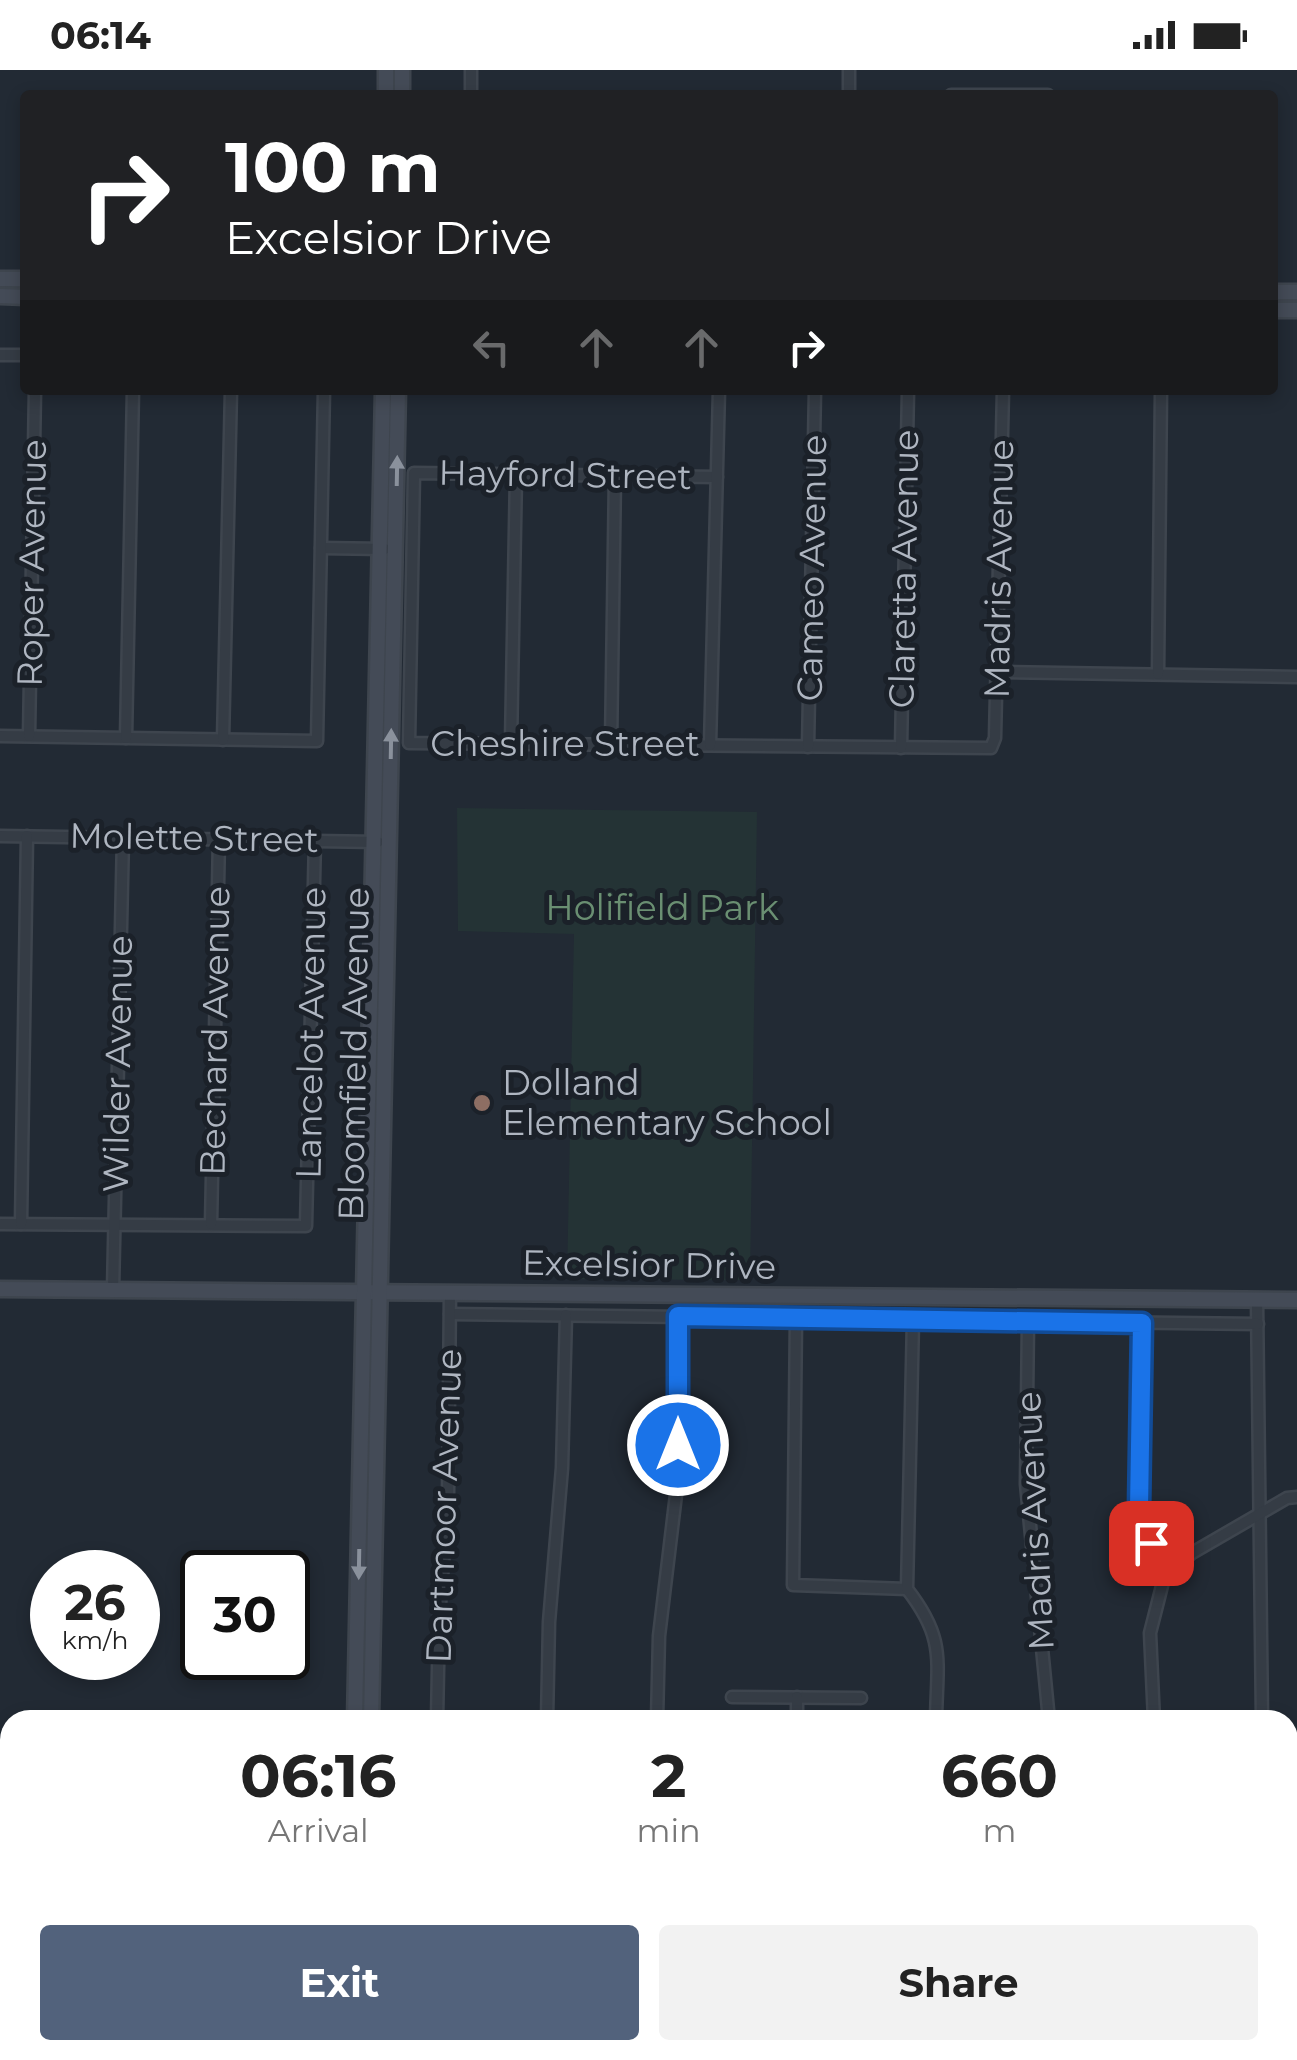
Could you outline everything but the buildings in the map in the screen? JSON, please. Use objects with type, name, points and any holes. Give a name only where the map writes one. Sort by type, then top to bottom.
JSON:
[{"type":"main road","name":"Bloomfield Avenue","points":[[355,1710],[389,842],[396,548],[390,417],[384,395]]},
{"type":"main road","name":"Bloomfield Avenue","points":[[371,1710],[372,841],[379,548],[390,417],[397,395]]},
{"type":"main road","name":"Excelsior Drive","points":[[0,1290],[1297,1300]]},
{"type":"street","name":"Roper Avenue","points":[[29,736],[36,395]]},
{"type":"street","points":[[126,738],[133,395]]},
{"type":"street","points":[[223,740],[231,395]]},
{"type":"street","points":[[0,736],[317,741],[324,395]]},
{"type":"street","points":[[710,745],[719,395]]},
{"type":"street","name":"Cameo Avenue","points":[[808,746],[815,395]]},
{"type":"street","name":"Claretta Avenue","points":[[901,748],[908,395]]},
{"type":"street","name":"Madris Avenue","points":[[991,748],[995,738],[1003,395]]},
{"type":"street","points":[[1158,674],[1161,395]]},
{"type":"street","name":"Hayford Street","points":[[414,473],[716,477]]},
{"type":"street","name":"Cheshire Street","points":[[414,473],[409,743],[991,748]]},
{"type":"street","points":[[511,743],[516,474]]},
{"type":"street","points":[[611,744],[615,476]]},
{"type":"street","points":[[321,548],[413,549]]},
{"type":"street","points":[[996,672],[1297,677]]},
{"type":"street","name":"Molette Street","points":[[0,836],[389,842]]},
{"type":"street","points":[[21,1224],[27,836]]},
{"type":"street","name":"Wilder Avenue","points":[[113,1290],[124,837]]},
{"type":"street","name":"Bechard Avenue","points":[[212,1224],[218,838]]},
{"type":"street","name":"Lancelot Avenue","points":[[212,1224],[306,1226],[316,839]]},
{"type":"street","points":[[0,1224],[212,1224]]},
{"type":"street","name":"Dartmoor Avenue","points":[[437,1710],[448,1496],[450,1292]]},
{"type":"street","points":[[1257,1300],[1262,1710]]},
{"type":"street","name":"Excelsior Drive","points":[[450,1314],[1258,1324]]},
{"type":"street","points":[[547,1710],[549,1622],[562,1468],[566,1315]]},
{"type":"street","points":[[657,1710],[659,1636],[678,1478],[678,1316]]},
{"type":"street","points":[[796,1318],[793,1585],[907,1588]]},
{"type":"street","points":[[913,1320],[907,1588],[926,1614],[937,1641],[936,1710]]},
{"type":"street","name":"Madris Avenue","points":[[1028,1321],[1026,1484],[1048,1710]]},
{"type":"street","points":[[1142,1323],[1139,1508],[1164,1578]]},
{"type":"street","points":[[1154,1710],[1150,1634],[1164,1578],[1192,1552],[1287,1498],[1297,1497]]},
{"type":"street","points":[[797,1696],[797,1710]]},
{"type":"street","points":[[732,1697],[862,1698]]},
{"type":"green space","name":"Holifield Park","points":[[457,808],[757,812],[750,1280],[567,1279],[574,934],[458,931]]},
{"type":"place","name":"Dolland Elementary School","points":[[482,1103]]},
{"type":"route","points":[[678,1445],[678,1316],[1142,1323],[1139,1508],[1151,1543]]}]
